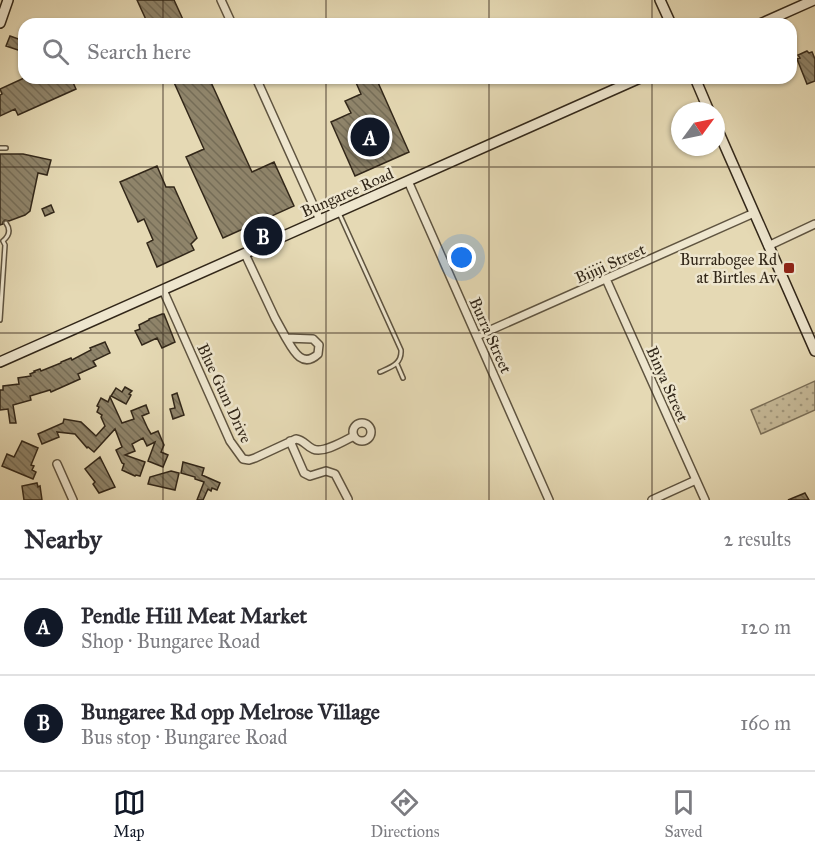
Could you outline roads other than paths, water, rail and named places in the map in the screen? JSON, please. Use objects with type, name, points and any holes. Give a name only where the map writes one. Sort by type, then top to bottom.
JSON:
[{"type":"street","points":[[0,24],[8,0]]},
{"type":"street","points":[[221,0],[229,18]]},
{"type":"street","points":[[660,0],[668,18]]},
{"type":"street","points":[[774,18],[814,0]]},
{"type":"street","points":[[259,84],[320,220]]},
{"type":"street","name":"Bungaree Road","points":[[0,362],[626,84]]},
{"type":"street","points":[[698,84],[705,102]]},
{"type":"street","points":[[725,147],[815,351]]},
{"type":"street","name":"Burra Street","points":[[408,181],[549,500]]},
{"type":"street","name":"Bijiji Street","points":[[477,336],[754,213]]},
{"type":"street","points":[[768,246],[815,224]]},
{"type":"street","points":[[245,254],[274,318],[286,338],[295,353],[301,358],[312,359],[318,354],[319,345],[313,339],[286,338]]},
{"type":"street","name":"Binya Street","points":[[606,279],[705,500]]},
{"type":"street","name":"Blue Gum Drive","points":[[163,290],[230,441],[240,458],[249,460],[290,441]]},
{"type":"street","points":[[348,499],[335,474],[326,471],[310,476],[304,473],[290,441],[299,439],[313,449],[320,450],[354,436]]},
{"type":"street","points":[[57,464],[74,500]]},
{"type":"street","points":[[652,500],[696,480]]},
{"type":"lane","points":[[0,148],[6,148]]},
{"type":"lane","points":[[338,212],[400,350],[401,356],[397,364],[380,372]]},
{"type":"lane","points":[[0,320],[5,245],[1,241],[8,237],[9,227],[6,223]]},
{"type":"lane","points":[[397,364],[404,378]]},
{"type":"place","name":"Pendle Hill Meat Market","points":[[370,137]]},
{"type":"place","name":"Bungaree Rd opp Melrose Village","points":[[263,236]]},
{"type":"place","name":"Burrabogee Rd at Birtles Av","points":[[789,268]]}]
